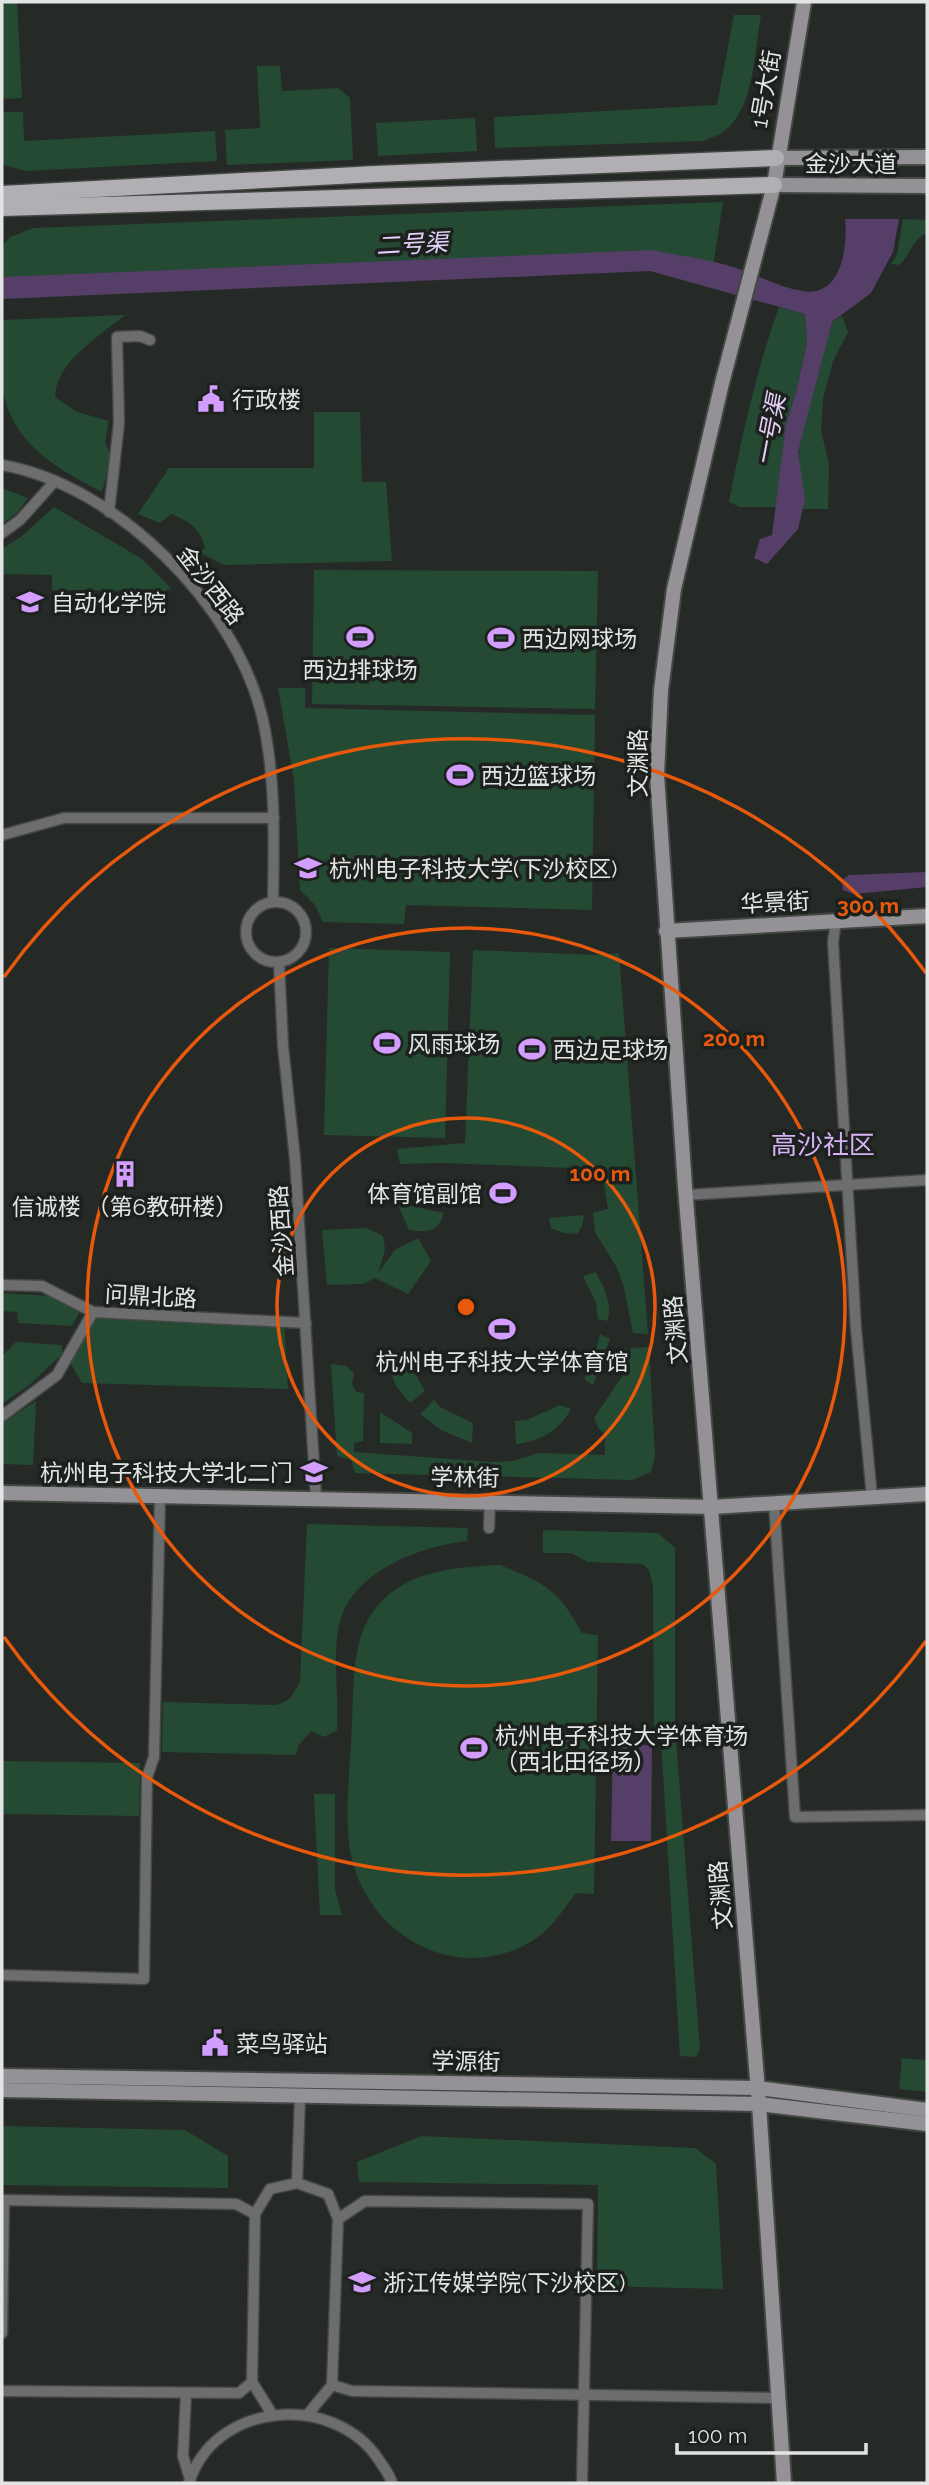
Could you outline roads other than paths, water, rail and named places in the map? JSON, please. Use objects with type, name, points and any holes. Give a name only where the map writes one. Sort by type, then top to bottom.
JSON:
[{"type":"main road","name":"1号大街","points":[[774,185],[776,158],[804,2]]},
{"type":"main road","name":"金沙大道","points":[[776,158],[927,157]]},
{"type":"main road","points":[[2,194],[375,174],[776,158]]},
{"type":"main road","name":"金沙大道","points":[[774,185],[927,186]]},
{"type":"main road","points":[[2,208],[774,185]]},
{"type":"main road","name":"文渊路","points":[[774,185],[674,589],[661,690],[657,775],[686,1195],[760,2104],[784,2483]]},
{"type":"main road","name":"华景街","points":[[666,931],[927,916]]},
{"type":"main road","name":"学林街","points":[[2,1493],[490,1500],[712,1507],[927,1494]]},
{"type":"main road","name":"学源街","points":[[2,2076],[758,2088],[927,2110]]},
{"type":"main road","name":"学源街","points":[[2,2090],[760,2104],[927,2124]]},
{"type":"street","points":[[109,512],[119,423],[117,337],[150,340]]},
{"type":"street","name":"金沙西路","points":[[2,465],[55,481],[109,512],[161,552],[220,621],[244,666],[261,714],[274,818],[273,902]]},
{"type":"street","points":[[2,533],[20,520],[55,481]]},
{"type":"street","points":[[2,835],[64,818],[274,818]]},
{"type":"street","points":[[273,902],[291,905],[304,918],[306,927],[300,951],[279,962],[263,960],[255,954],[246,937],[246,927],[252,913],[273,902]]},
{"type":"street","points":[[836,921],[833,942],[860,1380],[872,1497]]},
{"type":"street","name":"金沙西路","points":[[279,962],[316,1497]]},
{"type":"street","points":[[686,1195],[927,1180]]},
{"type":"street","points":[[2,1285],[43,1286],[93,1312]]},
{"type":"street","name":"问鼎北路","points":[[2,1416],[57,1375],[93,1312],[306,1323]]},
{"type":"street","points":[[2,1975],[144,1979],[147,1777],[154,1757],[160,1496]]},
{"type":"street","points":[[489,1528],[490,1500]]},
{"type":"street","points":[[774,1502],[795,1818],[927,1815]]},
{"type":"street","points":[[297,2183],[300,2096]]},
{"type":"street","points":[[272,2414],[252,2382],[254,2214],[270,2189],[297,2183],[328,2194],[338,2219],[332,2385],[308,2414]]},
{"type":"street","points":[[2,2333],[3,2200],[236,2204],[254,2214]]},
{"type":"street","points":[[338,2219],[365,2201],[588,2204],[582,2483]]},
{"type":"street","points":[[2,2391],[239,2393],[252,2382]]},
{"type":"street","points":[[332,2385],[352,2391],[779,2398]]},
{"type":"street","points":[[186,2393],[183,2456],[189,2481]]},
{"type":"street","points":[[189,2481],[209,2449],[238,2426],[272,2414],[308,2414],[342,2426],[371,2448],[392,2483]]},
{"type":"place","name":"行政楼","points":[[211,399]]},
{"type":"place","name":"自动化学院","points":[[30,602]]},
{"type":"place","name":"西边排球场","points":[[360,637]]},
{"type":"place","name":"西边网球场","points":[[501,638]]},
{"type":"place","name":"西边篮球场","points":[[460,775]]},
{"type":"place","name":"杭州电子科技大学(下沙校区)","points":[[308,868]]},
{"type":"place","name":"风雨球场","points":[[387,1043]]},
{"type":"place","name":"西边足球场","points":[[532,1049]]},
{"type":"place","name":"信诚楼 （第6教研楼）","points":[[125,1174]]},
{"type":"place","name":"体育馆副馆","points":[[503,1193]]},
{"type":"place","name":"杭州电子科技大学体育馆","points":[[502,1329]]},
{"type":"place","name":"杭州电子科技大学北二门","points":[[314,1472]]},
{"type":"place","name":"杭州电子科技大学体育场 （西北田径场）","points":[[474,1748]]},
{"type":"place","name":"菜鸟驿站","points":[[215,2043]]},
{"type":"place","name":"浙江传媒学院(下沙校区)","points":[[362,2282]]},
{"type":"district","name":"高沙社区","points":[[823,1145]]},
{"type":"water label","name":"二号渠","points":[[412,244]]},
{"type":"water label","name":"一号渠","points":[[770,430]]}]
